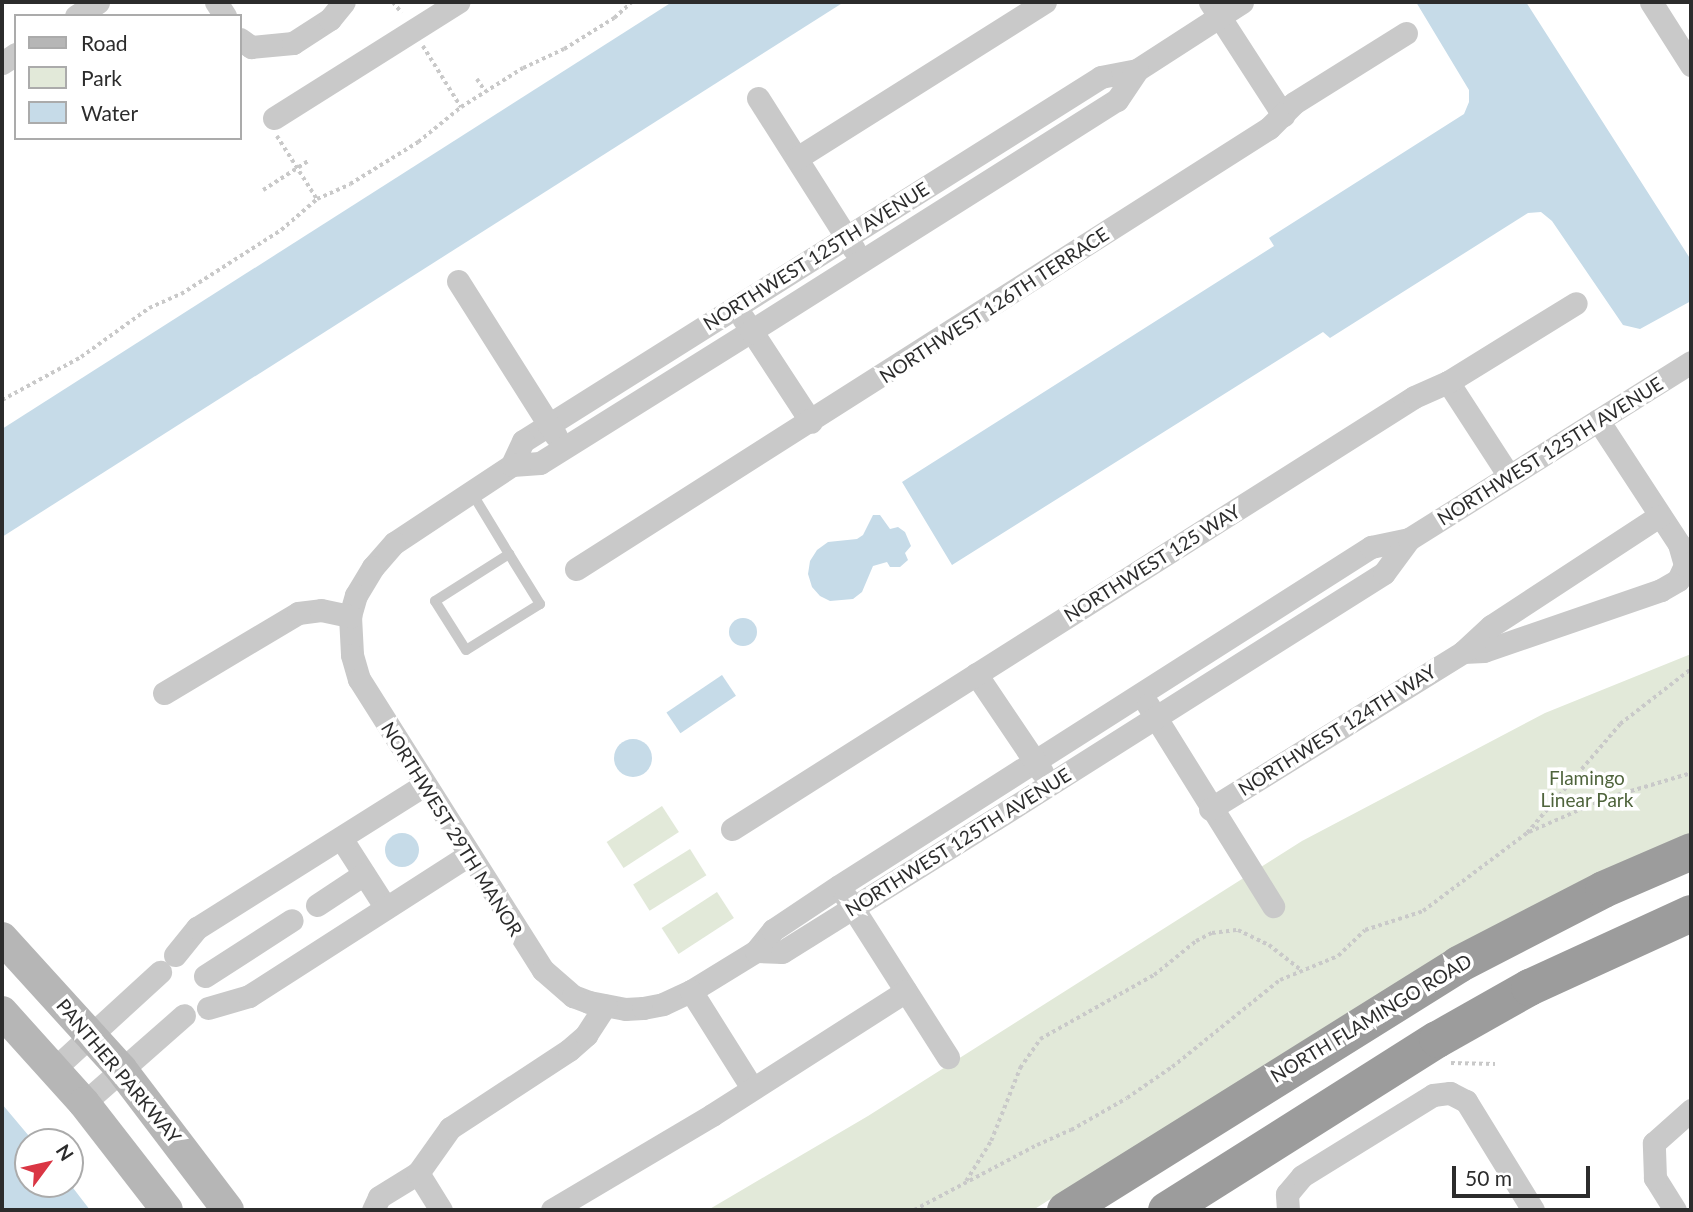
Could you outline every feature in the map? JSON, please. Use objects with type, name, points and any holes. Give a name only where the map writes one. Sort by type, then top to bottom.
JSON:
[{"type":"highway","name":"NORTH FLAMINGO ROAD","points":[[1065,1210],[1458,964],[1603,889],[1691,851]]},
{"type":"highway","points":[[1166,1210],[1449,1032],[1541,981],[1691,913]]},
{"type":"main road","name":"PANTHER PARKWAY","points":[[2,938],[121,1069],[228,1210]]},
{"type":"main road","points":[[2,1012],[84,1102],[167,1210]]},
{"type":"street","points":[[79,14],[97,2]]},
{"type":"street","points":[[242,40],[251,47],[264,48],[280,42],[300,52],[337,30],[344,2]]},
{"type":"street","points":[[274,118],[458,2]]},
{"type":"street","points":[[797,158],[1045,2]]},
{"type":"street","name":"NORTHWEST 125TH AVENUE","points":[[512,465],[540,463],[1117,100],[1137,70],[1214,9],[1242,2]]},
{"type":"street","points":[[1651,2],[1687,50]]},
{"type":"street","points":[[1214,9],[1283,115]]},
{"type":"street","name":"NORTHWEST 126TH TERRACE","points":[[576,569],[811,422],[1269,128],[1294,103],[1406,33]]},
{"type":"street","name":"NORTHWEST 125TH AVENUE","points":[[350,616],[356,594],[373,567],[394,542],[512,465],[523,441],[1101,77],[1137,70]]},
{"type":"street","points":[[758,98],[861,261]]},
{"type":"street","points":[[458,281],[563,448]]},
{"type":"street","name":"NORTHWEST 125 WAY","points":[[732,828],[1414,397],[1448,382],[1576,303]]},
{"type":"street","points":[[735,307],[811,422]]},
{"type":"street","name":"NORTHWEST 125TH AVENUE","points":[[605,1006],[643,1008],[663,1004],[691,991],[756,951],[773,930],[839,886],[1371,547],[1409,539],[1691,362]]},
{"type":"street","points":[[1448,382],[1509,476]]},
{"type":"street","name":"NORTHWEST 124TH WAY","points":[[1463,652],[1484,651],[1661,590],[1678,580],[1685,565],[1679,544],[1598,420]]},
{"type":"street","name":"NORTHWEST 124TH WAY","points":[[1210,810],[1463,652],[1491,626],[1659,516]]},
{"type":"street","name":"NORTHWEST 125TH AVENUE","points":[[756,951],[782,951],[1156,717],[1384,573],[1409,539]]},
{"type":"street","points":[[164,693],[298,613],[321,610],[350,616]]},
{"type":"street","name":"NORTHWEST 29TH MANOR","points":[[350,616],[352,655],[359,679],[543,970],[573,996],[605,1006]]},
{"type":"street","points":[[976,674],[1049,784]]},
{"type":"street","points":[[1141,693],[1210,810],[1273,906]]},
{"type":"street","points":[[54,1069],[173,957],[198,928],[424,785]]},
{"type":"street","points":[[341,838],[386,908]]},
{"type":"street","points":[[173,957],[205,976],[215,1006],[249,996],[469,855]]},
{"type":"street","points":[[317,905],[364,874]]},
{"type":"street","points":[[839,886],[948,1057]]},
{"type":"street","points":[[205,976],[292,920]]},
{"type":"street","points":[[691,991],[752,1088]]},
{"type":"street","points":[[552,1210],[906,991]]},
{"type":"street","points":[[373,1210],[379,1198],[418,1173],[450,1128],[569,1051],[586,1035],[605,1006]]},
{"type":"street","points":[[84,1102],[184,1015]]},
{"type":"street","points":[[1287,1202],[1302,1176],[1433,1095],[1450,1093],[1466,1101],[1533,1210]]},
{"type":"street","points":[[1675,1210],[1655,1178],[1654,1143],[1691,1110]]},
{"type":"street","points":[[418,1173],[441,1210]]},
{"type":"lane","points":[[472,493],[540,604],[466,650],[435,601],[509,554]]},
{"type":"path","points":[[393,2],[461,107]]},
{"type":"path","points":[[2,400],[81,357],[149,308],[181,294],[281,230],[317,199],[351,184],[418,142],[461,107],[523,68],[564,50],[614,18],[632,2]]},
{"type":"path","points":[[477,79],[485,92]]},
{"type":"path","points":[[274,118],[277,135],[317,199]]},
{"type":"path","points":[[263,190],[308,161]]},
{"type":"path","points":[[914,1210],[1071,1130],[1127,1098],[1172,1067],[1280,980],[1338,956],[1365,930],[1376,924],[1423,911],[1527,833],[1620,724],[1691,669]]},
{"type":"path","points":[[1527,833],[1604,799],[1691,773]]},
{"type":"path","points":[[965,1183],[992,1141],[1020,1068],[1040,1039],[1154,975],[1196,941],[1212,933],[1238,930],[1269,945],[1302,970]]},
{"type":"green space","name":"Flamingo Linear Park","points":[[1691,654],[1691,837],[1434,960],[1033,1210],[708,1210],[868,1116],[1302,841],[1545,713]]},
{"type":"green space","points":[[662,806],[679,832],[624,868],[607,842]]},
{"type":"green space","points":[[690,849],[706,875],[650,911],[633,885]]},
{"type":"green space","points":[[717,892],[734,918],[679,954],[662,928]]},
{"type":"water","points":[[672,2],[844,2],[2,537],[2,429]]},
{"type":"water","points":[[1416,2],[1526,2],[1691,260],[1691,301],[1640,329],[1623,325],[1552,221],[1541,212],[1528,213],[1330,338],[1323,332],[952,565],[902,482],[1274,246],[1269,238],[1464,114],[1469,102],[1469,90]]},
{"type":"water","points":[[873,515],[880,515],[890,529],[898,527],[905,532],[911,546],[905,553],[908,560],[900,567],[890,567],[887,562],[873,566],[862,592],[853,599],[830,601],[820,596],[812,587],[808,574],[810,561],[817,550],[828,542],[857,539],[863,535]]},
{"type":"water","points":[[743,618],[753,622],[757,632],[753,642],[743,646],[733,642],[729,632],[733,622]]},
{"type":"water","points":[[722,675],[736,696],[680,733],[666,712]]},
{"type":"water","points":[[633,739],[647,744],[652,758],[647,772],[633,777],[619,772],[614,758],[619,744]]},
{"type":"water","points":[[402,833],[414,838],[419,850],[414,862],[402,867],[390,862],[385,850],[390,838]]},
{"type":"water","points":[[2,1104],[22,1128],[14,1128],[14,1198],[81,1198],[90,1210],[2,1210]]}]
